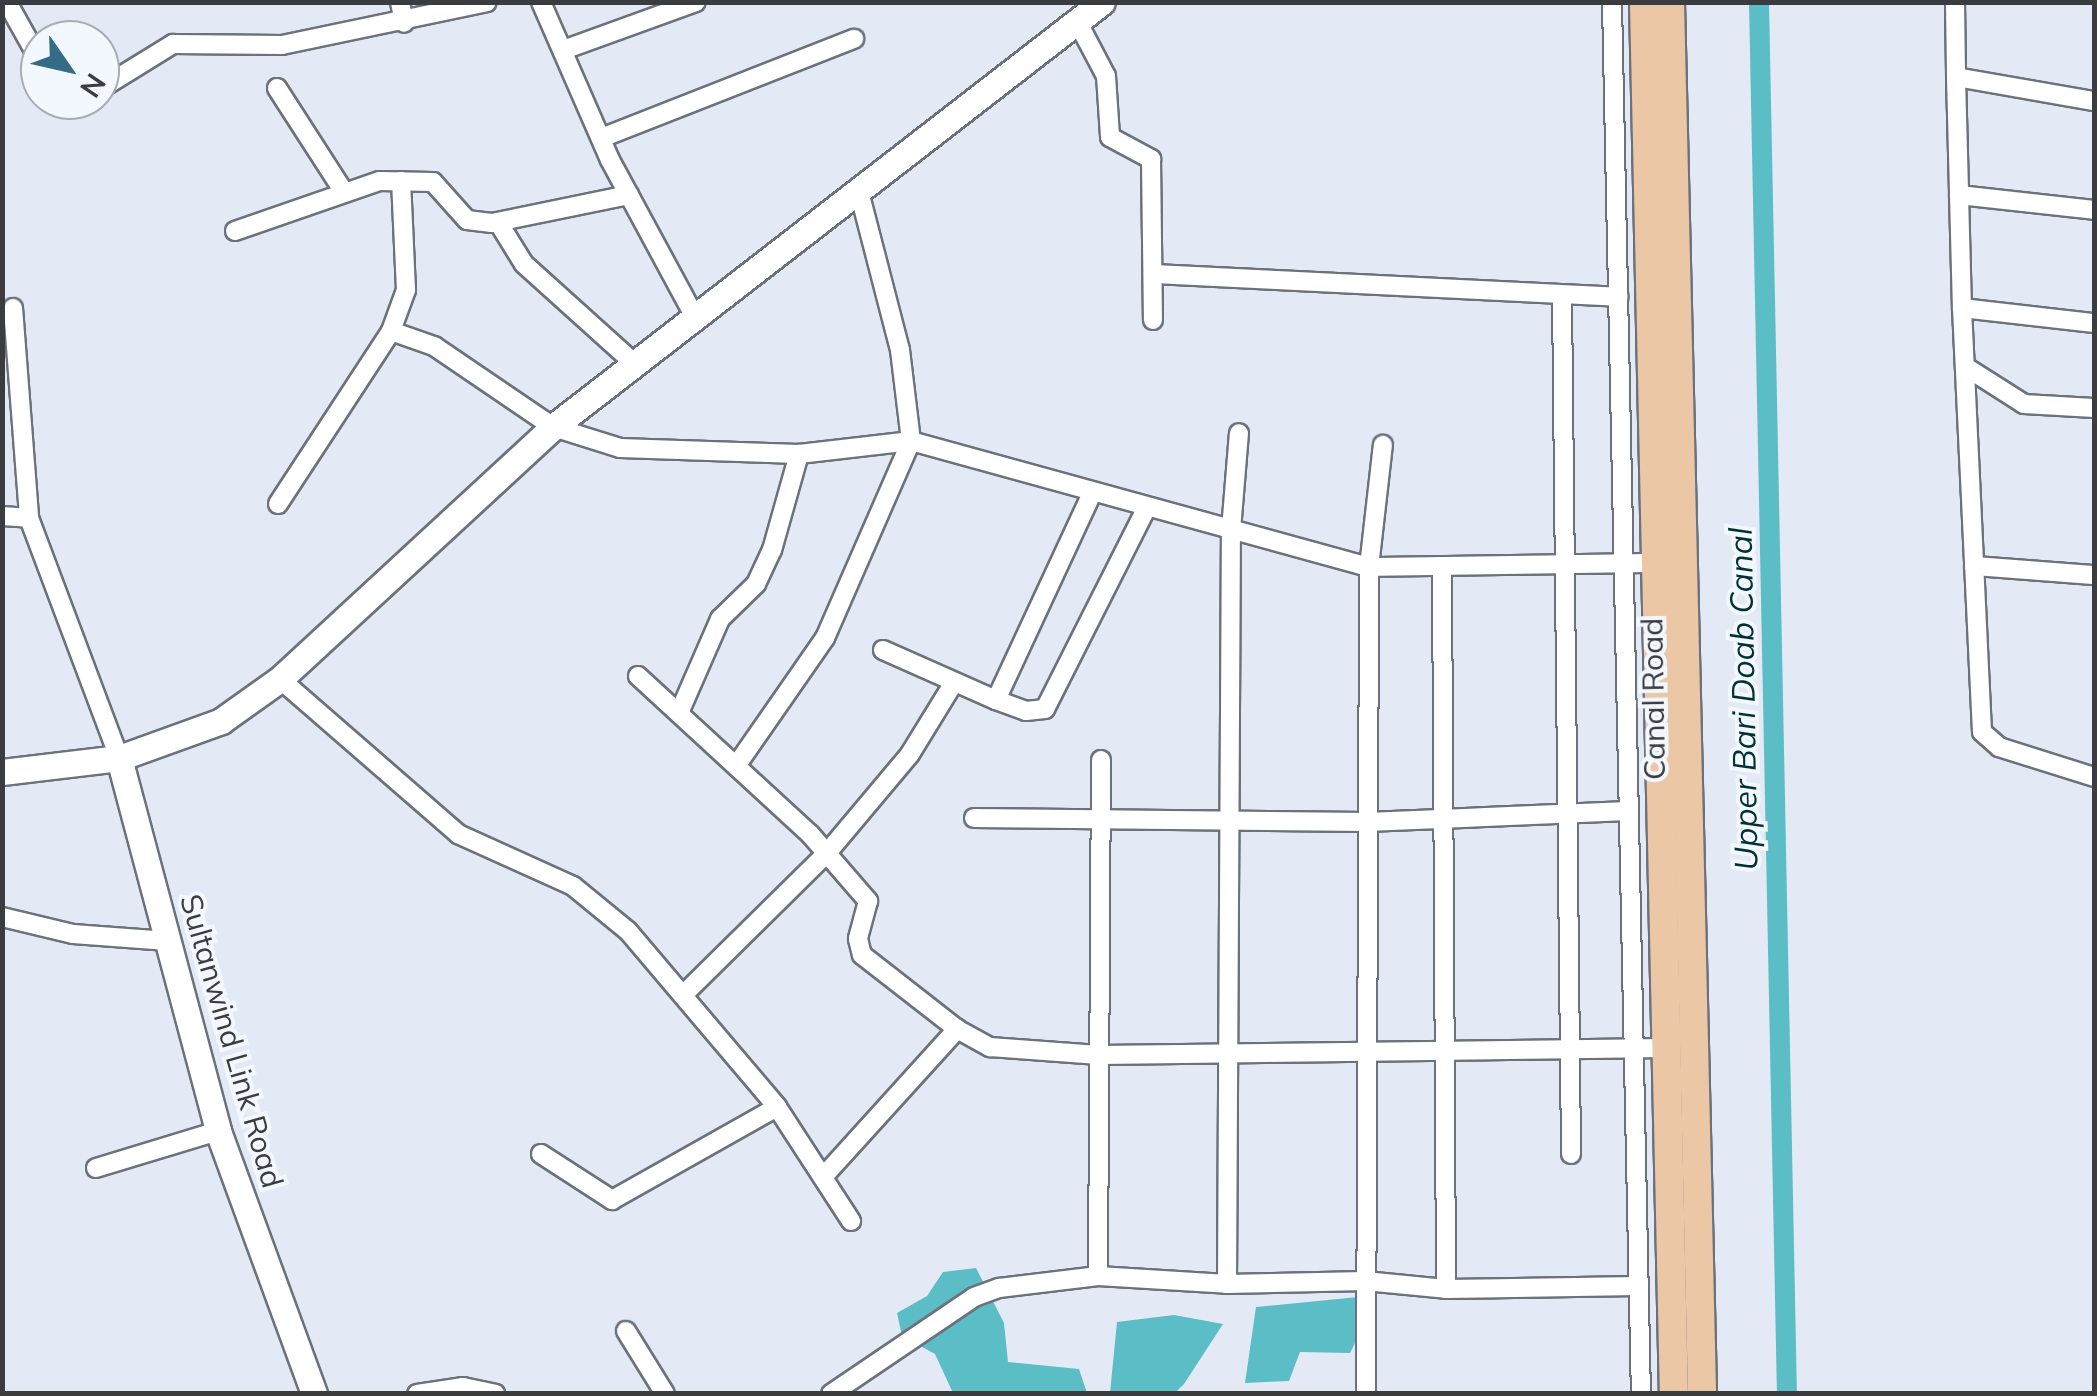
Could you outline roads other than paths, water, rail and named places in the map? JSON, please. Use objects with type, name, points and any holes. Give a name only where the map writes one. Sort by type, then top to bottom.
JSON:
[{"type":"main road","name":"Canal Road","points":[[1644,2],[1674,1394]]},
{"type":"main road","name":"Canal Road","points":[[1670,2],[1702,1394]]},
{"type":"street","points":[[7,2],[20,25]]},
{"type":"street","points":[[400,2],[404,23]]},
{"type":"street","points":[[120,76],[172,44],[282,45],[404,23],[486,2]]},
{"type":"street","points":[[540,2],[566,49],[601,138],[629,195],[695,316]]},
{"type":"street","points":[[566,49],[696,2]]},
{"type":"street","points":[[2,772],[119,758],[221,721],[280,678],[553,427],[1102,2]]},
{"type":"street","points":[[1612,2],[1641,1394]]},
{"type":"street","points":[[1955,2],[1962,308],[1970,370],[1982,732],[1999,748],[2094,777]]},
{"type":"street","points":[[1077,21],[1106,76],[1110,136],[1151,160],[1153,320]]},
{"type":"street","points":[[601,138],[854,39]]},
{"type":"street","points":[[1956,77],[2094,100]]},
{"type":"street","points":[[277,88],[342,189]]},
{"type":"street","points":[[235,231],[342,189],[401,181],[433,182],[467,220],[498,222],[629,195]]},
{"type":"street","points":[[278,504],[391,331],[406,290],[401,181]]},
{"type":"street","points":[[736,766],[825,638],[910,441],[900,350],[858,188]]},
{"type":"street","points":[[1959,195],[2094,210]]},
{"type":"street","points":[[498,222],[524,264],[635,364]]},
{"type":"street","points":[[1153,274],[1618,298]]},
{"type":"street","points":[[1562,295],[1571,1154]]},
{"type":"street","points":[[13,308],[29,518],[119,758]]},
{"type":"street","points":[[1962,308],[2094,323]]},
{"type":"street","points":[[391,331],[434,346],[553,427],[620,448],[799,454],[910,441],[1146,509],[1370,567],[1564,569],[1656,563]]},
{"type":"street","points":[[1970,370],[2024,404],[2094,408]]},
{"type":"street","points":[[1227,1284],[1231,530],[1240,432]]},
{"type":"street","points":[[1366,1394],[1364,1052],[1370,567],[1382,445]]},
{"type":"street","points":[[680,713],[727,607],[756,584],[772,550],[799,454]]},
{"type":"street","points":[[996,700],[1092,493]]},
{"type":"street","points":[[883,650],[953,684],[1036,712],[1051,703],[1146,509]]},
{"type":"street","points":[[2,516],[29,518]]},
{"type":"street","points":[[1974,566],[2094,575]]},
{"type":"street","points":[[1442,570],[1446,1289]]},
{"type":"street","points":[[638,676],[827,853],[868,901],[858,939],[862,955],[957,1029],[990,1046],[1099,1054],[1666,1048]]},
{"type":"street","points":[[280,678],[458,834],[595,900],[777,1106],[851,1221]]},
{"type":"street","points":[[682,995],[827,853],[910,754],[953,684]]},
{"type":"street","name":"Sultanwind Link Road","points":[[119,758],[218,1130],[314,1394]]},
{"type":"street","points":[[1098,1276],[1100,760]]},
{"type":"street","points":[[974,818],[1367,822],[1628,811]]},
{"type":"street","points":[[2,917],[73,934],[168,941]]},
{"type":"street","points":[[823,1176],[957,1029]]},
{"type":"street","points":[[541,1154],[612,1200],[777,1106]]},
{"type":"street","points":[[96,1168],[218,1130]]},
{"type":"street","points":[[831,1394],[974,1297],[1098,1276],[1227,1284],[1366,1281],[1446,1289],[1638,1286]]},
{"type":"street","points":[[626,1331],[666,1394]]},
{"type":"street","points":[[418,1394],[462,1387],[495,1394]]},
{"type":"water","points":[[976,1268],[1004,1323],[1008,1362],[1079,1369],[1087,1393],[953,1393],[935,1354],[902,1336],[897,1313],[927,1296],[943,1272]]},
{"type":"water","points":[[1358,1297],[1358,1337],[1350,1353],[1300,1352],[1289,1381],[1245,1383],[1256,1307]]},
{"type":"water","points":[[1174,1315],[1223,1324],[1184,1384],[1175,1393],[1110,1393],[1117,1322]]},
{"type":"waterway","name":"Upper Bari Doab Canal","points":[[1759,2],[1787,1394]]}]
